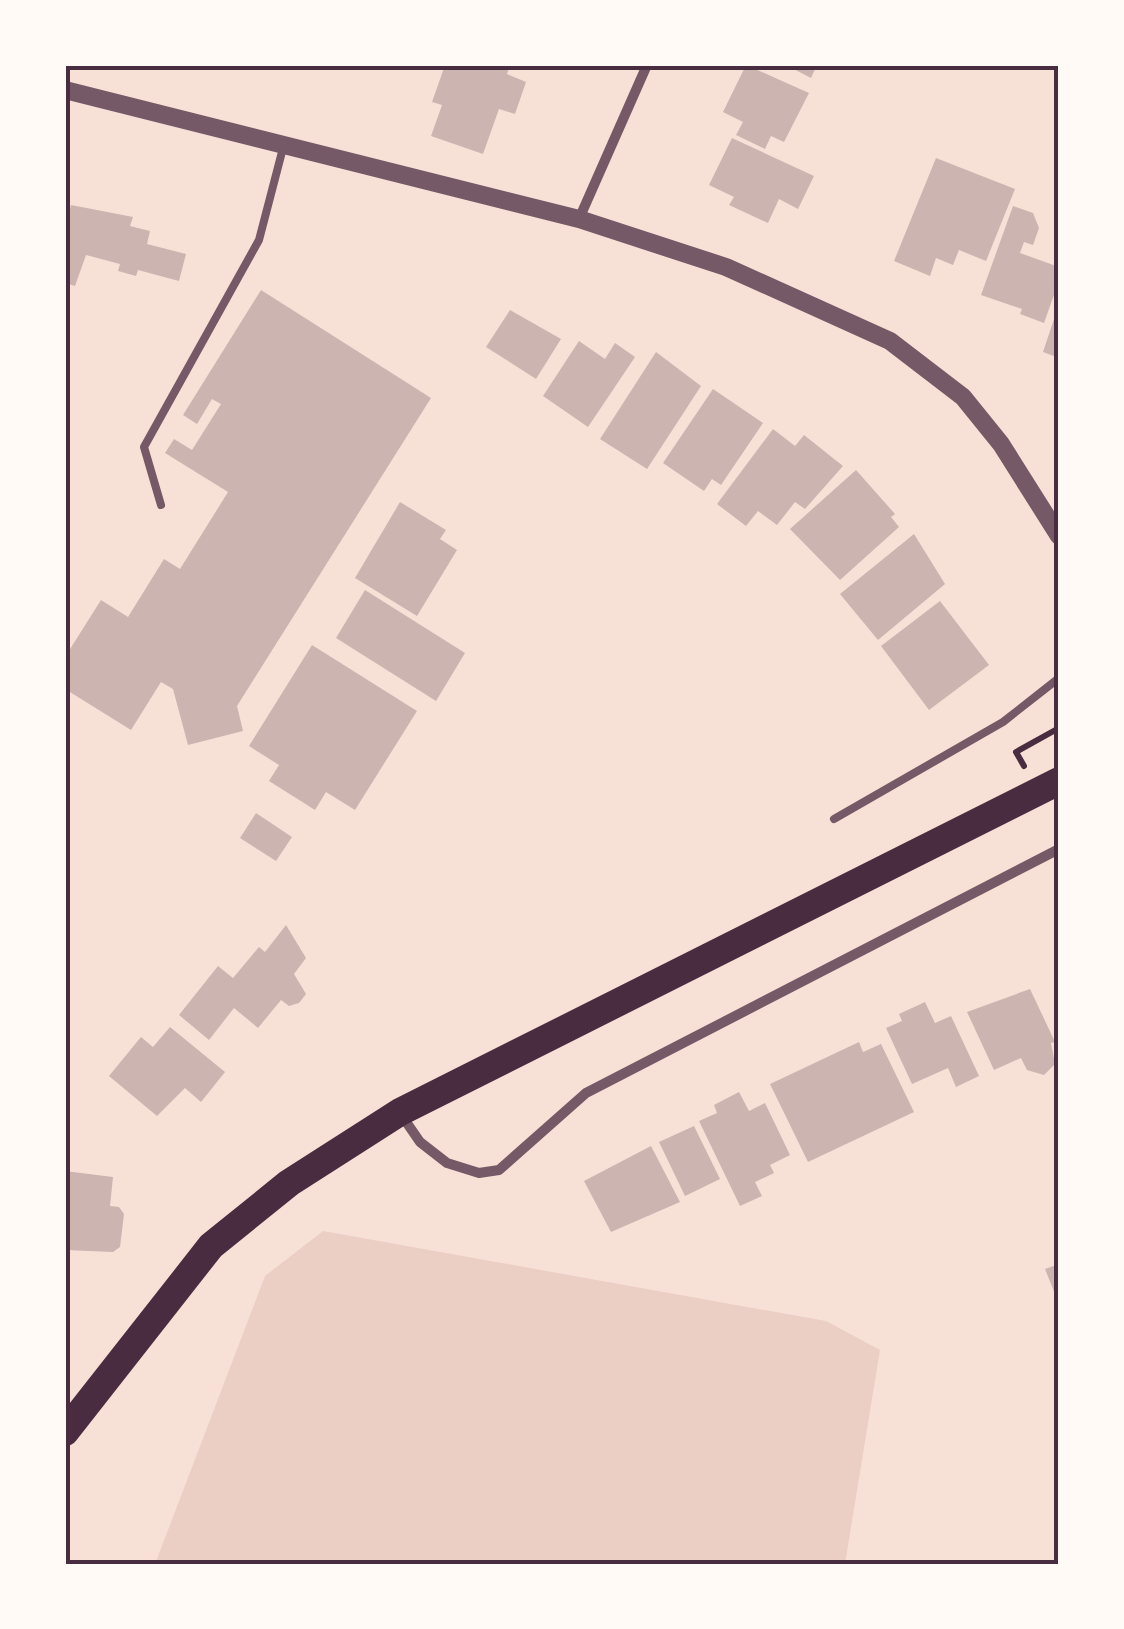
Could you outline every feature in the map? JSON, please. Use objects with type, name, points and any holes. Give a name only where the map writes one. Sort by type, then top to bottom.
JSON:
[{"type":"highway","points":[[65,1432],[211,1246],[288,1183],[400,1112],[1059,781]]},
{"type":"street","points":[[579,219],[647,65]]},
{"type":"street","points":[[65,90],[579,219],[726,268],[890,340],[963,397],[1001,444],[1059,536]]},
{"type":"street","points":[[400,1112],[420,1142],[447,1163],[479,1173],[499,1170],[586,1093],[1059,850]]},
{"type":"lane","points":[[161,505],[144,447],[259,240],[284,143]]},
{"type":"lane","points":[[834,819],[1003,722],[1059,678]]},
{"type":"path","points":[[1024,768],[1016,752],[1059,728]]},
{"type":"shaded area","points":[[323,1231],[826,1321],[880,1350],[845,1564],[155,1564],[265,1276]]},
{"type":"building","points":[[445,65],[510,65],[507,74],[526,82],[515,114],[499,109],[483,154],[431,136],[442,105],[432,102]]},
{"type":"building","points":[[746,65],[809,93],[784,142],[771,136],[765,149],[736,135],[743,122],[723,112]]},
{"type":"building","points":[[786,65],[817,65],[811,78]]},
{"type":"building","points":[[732,138],[814,176],[798,209],[779,199],[768,223],[729,205],[734,197],[709,185]]},
{"type":"building","points":[[936,158],[1015,189],[986,261],[959,250],[953,265],[936,258],[930,276],[894,261]]},
{"type":"building","points":[[71,205],[133,217],[130,226],[150,231],[147,244],[186,254],[179,281],[138,270],[136,276],[118,271],[120,264],[86,255],[75,286],[65,283],[65,229]]},
{"type":"building","points":[[1013,206],[1033,213],[1039,228],[1033,245],[1024,242],[1020,253],[1059,267],[1059,281],[1044,323],[1020,314],[1022,309],[981,295]]},
{"type":"building","points":[[261,290],[431,398],[237,706],[243,731],[188,745],[173,689],[161,682],[131,730],[65,689],[65,657],[101,600],[128,617],[164,559],[180,569],[228,492],[165,453],[174,439],[192,450],[221,404],[212,399],[197,424],[183,415]]},
{"type":"building","points":[[1059,307],[1059,358],[1043,352]]},
{"type":"building","points":[[510,310],[561,339],[536,379],[486,347]]},
{"type":"building","points":[[579,341],[605,359],[615,343],[635,357],[588,427],[543,396]]},
{"type":"building","points":[[656,352],[701,386],[647,469],[600,439]]},
{"type":"building","points":[[713,389],[763,423],[721,485],[712,479],[704,491],[663,463]]},
{"type":"building","points":[[773,429],[795,446],[804,435],[843,466],[805,509],[795,502],[777,525],[758,511],[746,526],[717,504]]},
{"type":"building","points":[[856,470],[895,514],[891,517],[899,527],[840,580],[790,529]]},
{"type":"building","points":[[400,502],[446,530],[440,539],[457,550],[417,616],[355,578]]},
{"type":"building","points":[[914,534],[945,584],[878,640],[840,594]]},
{"type":"building","points":[[365,590],[465,653],[436,701],[336,638]]},
{"type":"building","points":[[940,601],[989,665],[929,710],[881,646]]},
{"type":"building","points":[[312,645],[417,711],[355,810],[326,792],[315,810],[269,781],[279,765],[249,746]]},
{"type":"building","points":[[256,813],[292,837],[276,861],[240,838]]},
{"type":"building","points":[[286,925],[306,958],[294,974],[306,994],[299,1003],[289,1006],[281,1000],[258,1028],[234,1008],[209,1040],[179,1015],[218,966],[233,978],[259,947],[265,952]]},
{"type":"building","points":[[1030,989],[1055,1042],[1051,1043],[1055,1064],[1044,1075],[1027,1070],[1021,1058],[994,1070],[967,1012]]},
{"type":"building","points":[[925,1002],[935,1023],[951,1016],[979,1076],[956,1087],[948,1068],[912,1084],[886,1028],[902,1021],[899,1014]]},
{"type":"building","points":[[170,1027],[225,1072],[201,1102],[185,1088],[157,1116],[109,1076],[141,1037],[153,1047]]},
{"type":"building","points":[[859,1042],[863,1052],[881,1044],[914,1112],[808,1162],[770,1084]]},
{"type":"building","points":[[739,1092],[749,1111],[765,1103],[790,1155],[770,1165],[774,1173],[755,1182],[762,1196],[740,1206],[699,1121],[717,1113],[714,1105]]},
{"type":"building","points":[[694,1126],[720,1179],[685,1196],[659,1142]]},
{"type":"building","points":[[651,1146],[680,1202],[611,1232],[584,1181]]},
{"type":"building","points":[[65,1171],[113,1177],[110,1206],[119,1207],[124,1214],[120,1247],[113,1252],[65,1250]]},
{"type":"building","points":[[1059,1264],[1059,1304],[1045,1269]]}]
